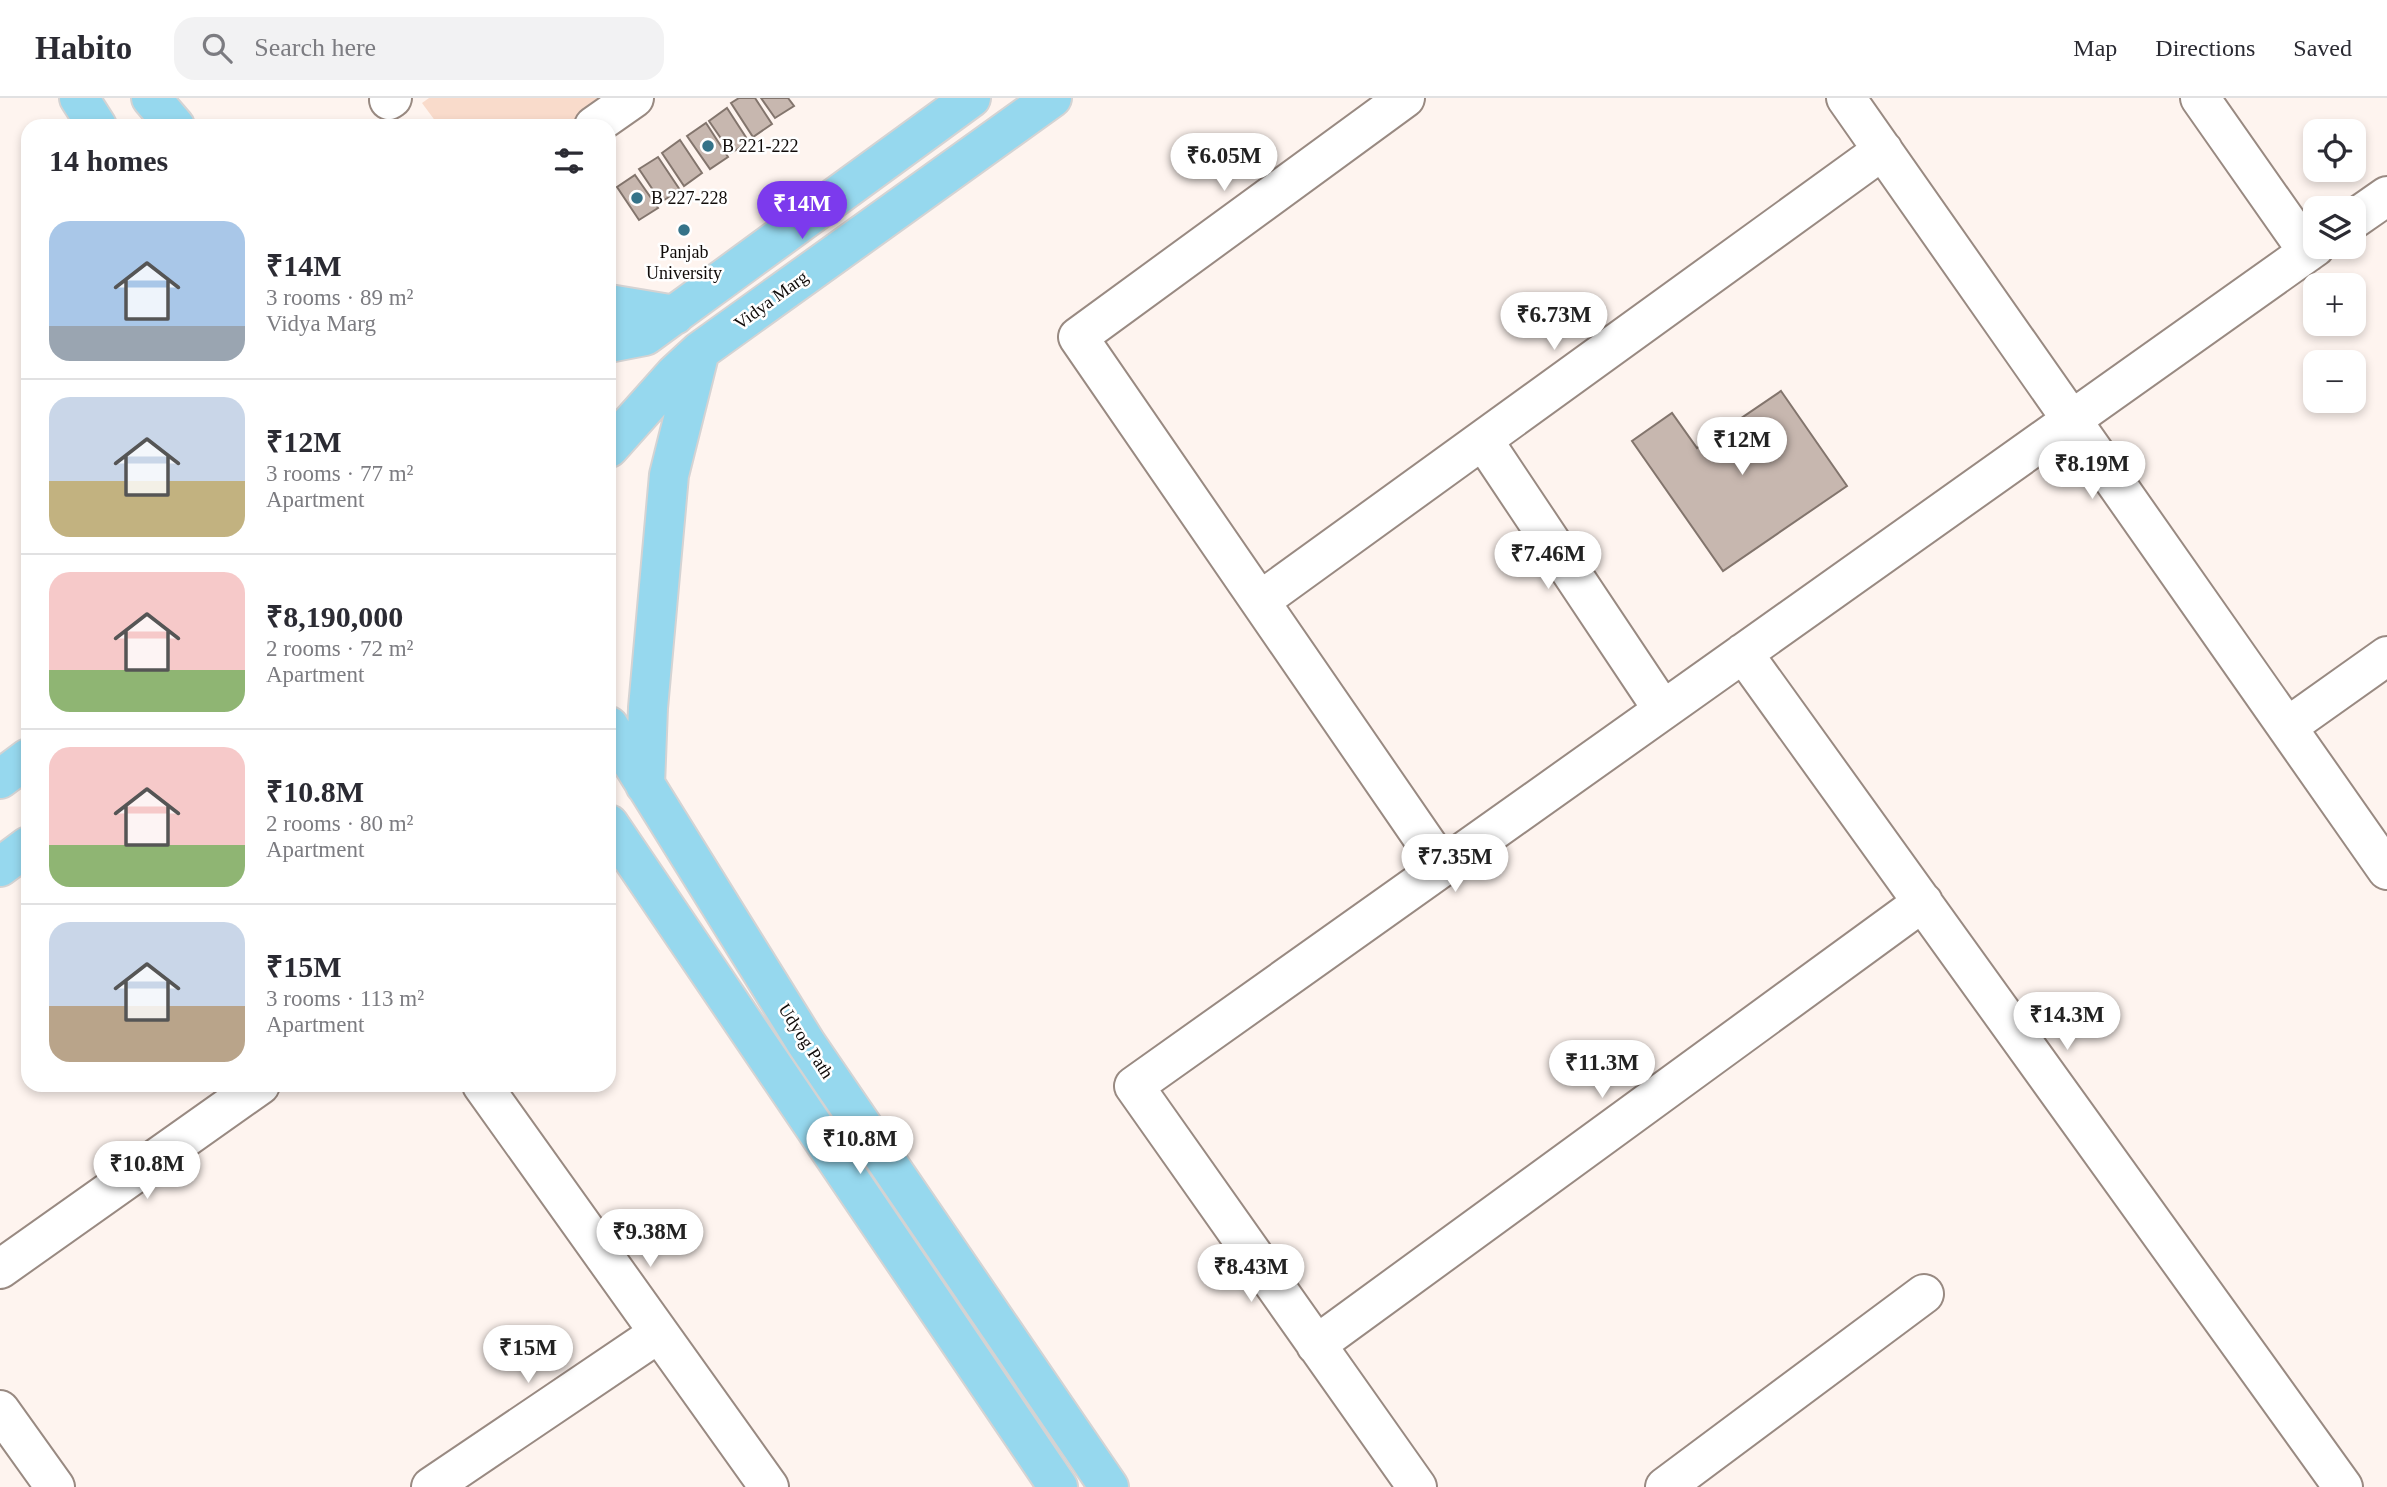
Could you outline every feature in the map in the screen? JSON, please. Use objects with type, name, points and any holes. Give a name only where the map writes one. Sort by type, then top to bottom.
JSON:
[{"type":"main road","points":[[79,98],[92,119]]},
{"type":"main road","points":[[151,98],[169,119]]},
{"type":"main road","points":[[616,342],[645,336],[971,98]]},
{"type":"main road","name":"Vidya Marg","points":[[616,440],[675,374],[700,351],[1052,98]]},
{"type":"main road","points":[[616,305],[675,315]]},
{"type":"main road","points":[[645,785],[648,708],[669,475],[700,351]]},
{"type":"main road","name":"Udyog Path","points":[[616,737],[806,1043],[1108,1487]]},
{"type":"main road","points":[[0,779],[21,763]]},
{"type":"main road","points":[[616,834],[1058,1487]]},
{"type":"main road","points":[[0,867],[21,851]]},
{"type":"street","points":[[604,119],[634,98]]},
{"type":"street","points":[[1405,98],[1078,337],[1442,866]]},
{"type":"street","points":[[1846,98],[2387,870]]},
{"type":"street","points":[[2200,98],[2303,237]]},
{"type":"street","points":[[1260,601],[1883,150]]},
{"type":"street","points":[[2366,211],[2387,196]]},
{"type":"street","points":[[1417,1487],[1133,1086],[2303,255]]},
{"type":"street","points":[[1483,440],[1663,710]]},
{"type":"street","points":[[1743,653],[2343,1487]]},
{"type":"street","points":[[2287,727],[2387,656]]},
{"type":"street","points":[[1317,1345],[1923,902]]},
{"type":"street","points":[[0,1269],[250,1092]]},
{"type":"street","points":[[487,1092],[769,1487]]},
{"type":"street","points":[[1665,1487],[1924,1294]]},
{"type":"street","points":[[430,1487],[659,1333]]},
{"type":"street","points":[[0,1410],[55,1487]]},
{"type":"shaded area","points":[[429,98],[607,98],[578,119],[434,119],[422,103]]},
{"type":"building","points":[[739,98],[755,98],[772,124],[753,137],[731,103]]},
{"type":"building","points":[[761,98],[788,98],[794,106],[775,118]]},
{"type":"building","points":[[727,108],[749,142],[731,153],[709,121]]},
{"type":"building","name":"B 221-222","points":[[706,123],[728,157],[710,169],[687,136]]},
{"type":"building","points":[[680,140],[702,173],[684,186],[662,153]]},
{"type":"building","points":[[658,157],[680,190],[661,202],[639,169]]},
{"type":"building","name":"B 227-228","points":[[635,175],[658,208],[639,220],[617,187]]},
{"type":"building","points":[[1781,391],[1847,486],[1723,571],[1632,441],[1672,413],[1697,448]]},
{"type":"place","name":"B 221-222","points":[[708,146]]},
{"type":"place","name":"B 227-228","points":[[637,198]]},
{"type":"place","name":"Panjab University","points":[[684,230]]}]
